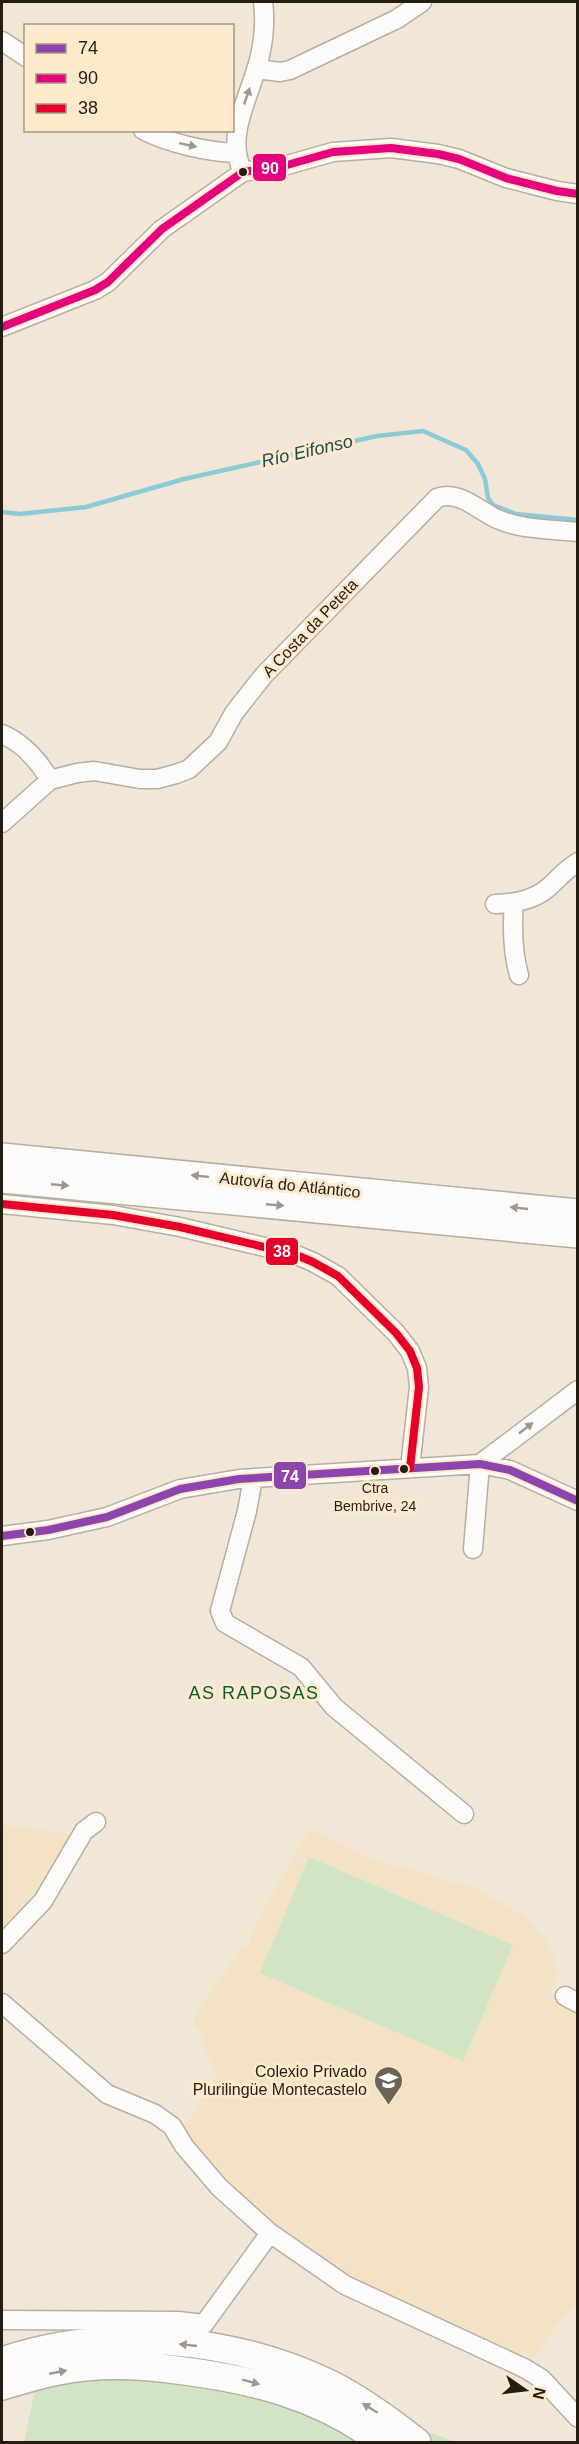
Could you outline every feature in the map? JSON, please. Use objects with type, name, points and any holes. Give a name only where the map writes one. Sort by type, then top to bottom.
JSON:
[{"type":"highway","name":"Autovía do Atlántico","points":[[2,1157],[578,1213]]},
{"type":"highway","name":"Autovía do Atlántico","points":[[2,1179],[578,1234]]},
{"type":"highway","points":[[2,2361],[24,2353],[86,2341],[146,2340],[230,2349],[328,2382],[390,2421],[417,2442]]},
{"type":"highway","points":[[2,2386],[86,2367],[143,2366],[228,2376],[277,2389],[323,2406],[381,2442]]},
{"type":"street","points":[[243,172],[236,153],[239,122],[257,69],[263,35],[263,2]]},
{"type":"street","points":[[257,69],[280,72],[290,70],[397,19],[422,2]]},
{"type":"street","points":[[2,41],[24,56]]},
{"type":"street","points":[[147,132],[159,138],[223,153],[236,153]]},
{"type":"street","points":[[2,327],[95,290],[108,282],[162,229],[243,172],[287,165],[333,152],[391,148],[459,159],[506,178],[578,194]]},
{"type":"street","name":"A Costa da Peteta","points":[[50,780],[77,772],[94,771],[140,779],[157,779],[189,769],[218,742],[234,713],[264,675],[437,498],[445,495],[463,500],[498,520],[519,526],[578,532]]},
{"type":"street","points":[[2,734],[16,740],[40,763],[50,780],[2,823]]},
{"type":"street","points":[[495,904],[514,903],[546,890],[578,862]]},
{"type":"street","points":[[514,903],[512,926],[515,960],[519,975]]},
{"type":"street","points":[[2,1204],[113,1215],[180,1227],[294,1254],[338,1276],[396,1333],[410,1351],[417,1368],[419,1387],[410,1468]]},
{"type":"street","points":[[473,1549],[480,1464],[578,1390]]},
{"type":"street","points":[[2,1536],[48,1530],[107,1517],[180,1489],[253,1478],[410,1468],[480,1464],[510,1470],[578,1501]]},
{"type":"street","points":[[253,1478],[247,1512],[220,1611],[225,1623],[301,1667],[334,1707],[464,1814]]},
{"type":"street","points":[[2,1944],[43,1900],[84,1832],[96,1822]]},
{"type":"street","points":[[2,2003],[107,2094],[155,2114],[172,2126],[184,2146],[219,2187],[270,2233],[345,2286],[524,2368],[542,2379],[578,2418]]},
{"type":"street","points":[[2,2320],[178,2321],[204,2324],[270,2233]]},
{"type":"shaded area","points":[[2,1824],[75,1835],[44,1888],[2,1933]]},
{"type":"shaded area","name":"Colexio Privado Plurilingüe Montecastelo","points":[[309,1829],[371,1858],[478,1889],[526,1917],[545,1939],[554,1956],[557,1973],[550,1993],[577,2009],[577,2305],[552,2331],[535,2357],[460,2338],[358,2288],[283,2238],[185,2141],[183,2128],[213,2084],[216,2075],[203,2045],[200,2030],[195,2026],[193,2019],[244,1945],[248,1946],[257,1922]]},
{"type":"green space","points":[[309,1857],[513,1945],[463,2061],[260,1973]]},
{"type":"green space","points":[[168,2337],[456,2442],[24,2442],[43,2350]]},
{"type":"waterway","name":"Río Eifonso","points":[[2,512],[20,514],[86,507],[184,479],[377,436],[423,431],[466,450],[478,464],[485,479],[488,498],[493,505],[516,514],[578,520]]},
{"type":"transit line","name":"90","points":[[2,327],[95,290],[108,282],[162,229],[243,172],[287,165],[333,152],[391,148],[459,159],[506,178],[578,194]]},
{"type":"transit line","name":"38","points":[[2,1204],[113,1215],[180,1227],[294,1254],[338,1276],[396,1333],[410,1351],[417,1368],[419,1387],[410,1468]]},
{"type":"transit line","name":"74","points":[[2,1536],[48,1530],[107,1517],[180,1489],[239,1479],[480,1464],[510,1470],[578,1501]]},
{"type":"place","name":"Ctra Bembrive, 24","points":[[375,1471]]},
{"type":"place","name":"Colexio Privado Plurilingüe Montecastelo","points":[[388,2106]]},
{"type":"district","name":"AS RAPOSAS","points":[[254,1693]]}]
